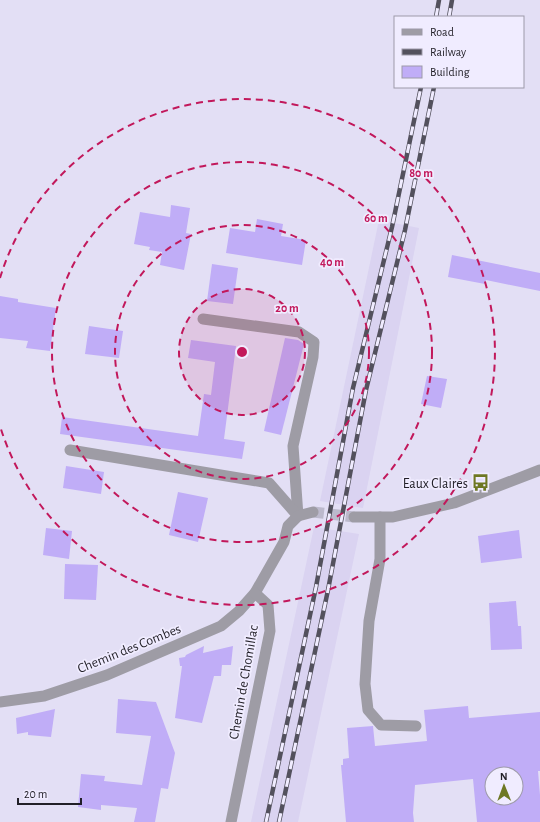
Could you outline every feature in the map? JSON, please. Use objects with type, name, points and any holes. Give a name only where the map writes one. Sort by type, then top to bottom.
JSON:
[{"type":"street","points":[[203,319],[299,332],[314,342],[313,357],[293,446],[298,516]]},
{"type":"street","points":[[70,450],[269,483],[298,516]]},
{"type":"street","points":[[354,518],[393,517],[454,503],[540,470]]},
{"type":"street","points":[[255,593],[284,542],[288,526],[298,516],[313,512]]},
{"type":"street","points":[[380,517],[380,559],[369,621],[365,684],[368,710],[381,725],[416,726]]},
{"type":"street","name":"Chemin des Combes","points":[[0,702],[44,696],[107,675],[221,626],[239,611],[255,593]]},
{"type":"street","name":"Chemin de Chomillac","points":[[231,822],[270,631],[268,606],[255,593]]},
{"type":"shaded area","points":[[379,220],[419,228],[363,508],[320,501]]},
{"type":"shaded area","points":[[314,527],[359,534],[298,822],[251,822]]},
{"type":"building","points":[[171,205],[190,208],[186,233],[191,234],[184,270],[160,265],[162,252],[149,250],[150,247],[134,244],[140,212],[170,217]]},
{"type":"building","points":[[257,219],[283,224],[281,236],[306,240],[302,265],[226,253],[230,228],[255,232]]},
{"type":"building","points":[[452,255],[540,273],[540,291],[486,280],[485,284],[448,277]]},
{"type":"building","points":[[212,264],[238,268],[233,304],[207,301]]},
{"type":"building","points":[[0,296],[18,299],[18,302],[56,308],[50,351],[26,348],[28,341],[0,338]]},
{"type":"building","points":[[89,326],[123,331],[119,358],[85,354]]},
{"type":"building","points":[[285,338],[298,340],[304,344],[281,435],[264,431]]},
{"type":"building","points":[[191,340],[236,346],[224,439],[245,442],[242,459],[60,434],[62,417],[198,436],[204,394],[211,395],[215,362],[188,358]]},
{"type":"building","points":[[427,376],[447,379],[441,408],[421,404]]},
{"type":"building","points":[[66,466],[104,472],[101,494],[63,488]]},
{"type":"building","points":[[178,492],[208,498],[198,542],[169,535]]},
{"type":"building","points":[[46,528],[72,531],[69,559],[43,555]]},
{"type":"building","points":[[519,530],[522,558],[481,563],[478,536]]},
{"type":"building","points":[[65,564],[98,565],[96,600],[64,599]]},
{"type":"building","points":[[516,601],[518,626],[521,626],[522,649],[491,650],[489,603]]},
{"type":"building","points":[[204,646],[203,653],[233,646],[231,665],[222,665],[221,676],[214,676],[202,723],[175,718],[182,666],[180,666],[179,658],[185,657],[186,655]]},
{"type":"building","points":[[118,699],[156,702],[175,753],[168,789],[161,788],[155,822],[134,822],[137,808],[101,805],[101,810],[78,807],[81,774],[105,776],[104,781],[142,785],[151,736],[116,733]]},
{"type":"building","points":[[468,706],[469,718],[540,712],[540,771],[538,771],[540,822],[477,822],[473,779],[415,785],[413,813],[414,822],[346,822],[341,765],[343,765],[343,759],[349,758],[347,728],[373,726],[375,746],[427,741],[424,710]]},
{"type":"building","points":[[55,709],[51,737],[28,735],[28,732],[17,734],[16,718]]},
{"type":"tunnel","points":[[313,512],[354,517]]},
{"type":"railway","points":[[436,16],[439,0]]},
{"type":"railway","points":[[449,16],[452,0]]},
{"type":"railway","points":[[266,822],[316,587],[353,388],[392,227],[421,88]]},
{"type":"railway","points":[[279,822],[328,590],[366,390],[405,230],[434,88]]},
{"type":"place","name":"Eaux Claires","points":[[481,483]]}]
